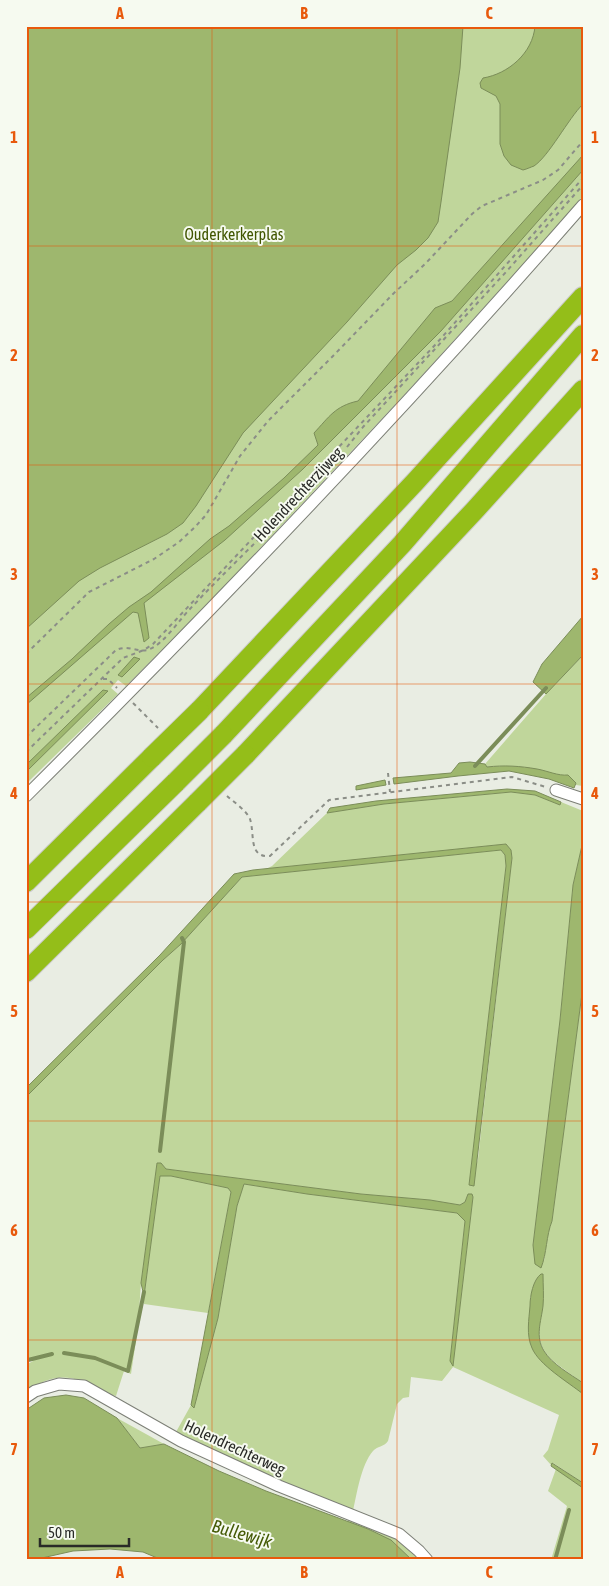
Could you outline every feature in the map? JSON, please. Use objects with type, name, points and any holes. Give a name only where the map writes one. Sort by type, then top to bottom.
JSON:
[{"type":"highway","points":[[26,882],[199,710],[415,482],[583,297]]},
{"type":"highway","points":[[26,929],[224,735],[402,544],[583,335]]},
{"type":"highway","points":[[26,972],[245,755],[474,511],[583,390]]},
{"type":"street","name":"Holendrechterzijweg","points":[[26,796],[127,696],[248,571],[424,383],[583,205]]},
{"type":"street","points":[[556,790],[583,799]]},
{"type":"street","name":"Holendrechterweg","points":[[26,1397],[35,1391],[59,1384],[84,1386],[181,1441],[279,1486],[399,1534],[427,1560]]},
{"type":"path","points":[[26,654],[89,592],[154,559],[179,542],[195,527],[206,515],[240,456],[268,421],[472,214],[482,206],[543,180],[558,170],[583,141]]},
{"type":"path","points":[[26,736],[116,650],[122,647],[144,650],[153,644],[188,604],[434,345],[583,178]]},
{"type":"path","points":[[345,450],[363,427],[506,272],[583,185]]},
{"type":"path","points":[[26,752],[123,658],[151,649],[162,640],[188,610],[276,522]]},
{"type":"path","points":[[103,679],[108,679],[127,696],[163,733]]},
{"type":"path","points":[[388,773],[390,792]]},
{"type":"path","points":[[226,795],[246,812],[250,819],[255,850],[261,856],[270,856],[329,800],[512,777],[556,790]]},
{"type":"green space","name":"Ouderkerkerplas","points":[[26,26],[583,26],[583,196],[559,225],[407,392],[220,591],[126,686],[118,680],[111,688],[118,694],[26,784]]},
{"type":"green space","points":[[583,655],[583,786],[576,785],[576,783],[566,778],[544,771],[509,766],[486,767],[485,764]]},
{"type":"green space","points":[[511,792],[535,795],[560,805],[561,802],[583,811],[583,841],[573,885],[560,1020],[533,1245],[544,1261],[548,1231],[552,1221],[583,986],[583,1383],[551,1359],[545,1352],[539,1333],[543,1304],[530,1296],[540,1359],[583,1394],[583,1483],[553,1463],[551,1465],[543,1456],[548,1450],[559,1415],[453,1367],[442,1381],[411,1377],[409,1397],[403,1398],[397,1404],[388,1441],[373,1451],[365,1464],[353,1511],[247,1467],[176,1432],[191,1405],[194,1407],[218,1318],[237,1206],[244,1184],[457,1213],[465,1221],[450,1360],[453,1365],[472,1194],[468,1194],[465,1202],[460,1205],[166,1169],[161,1163],[157,1163],[131,1374],[124,1371],[116,1396],[76,1379],[68,1378],[47,1380],[26,1392],[26,1365],[33,1361],[26,1357],[26,1097],[181,944],[242,877],[501,850],[505,855],[506,866],[469,1186],[478,1159],[512,858],[511,850],[506,844],[264,870],[272,866],[327,813],[384,804]]},
{"type":"green space","points":[[160,1176],[171,1176],[228,1188],[231,1192],[208,1313],[144,1304]]},
{"type":"green space","points":[[117,1418],[164,1444],[140,1448]]},
{"type":"green space","points":[[556,1469],[583,1488],[583,1560],[551,1560],[567,1506],[548,1491]]},
{"type":"green space","points":[[350,1514],[379,1525],[427,1560],[412,1560],[391,1540],[347,1522]]},
{"type":"water","name":"Ouderkerkerplas","points":[[26,26],[463,26],[460,68],[438,222],[428,238],[397,265],[347,322],[243,433],[183,523],[167,534],[100,568],[79,581],[26,629]]},
{"type":"water","points":[[535,26],[583,26],[583,104],[540,161],[534,166],[523,170],[511,165],[504,156],[500,144],[500,104],[496,96],[481,88],[480,83],[483,78],[501,72],[518,61],[530,45]]},
{"type":"water","points":[[583,155],[583,170],[441,331],[303,469],[225,540],[144,603],[149,638],[144,642],[138,613],[133,612],[26,705],[26,698],[72,659],[109,624],[151,592],[210,539],[229,526],[284,478],[318,445],[314,433],[324,422],[338,409],[358,401],[435,308],[452,301]]},
{"type":"water","points":[[583,616],[583,655],[546,694],[533,682],[542,664]]},
{"type":"water","points":[[134,657],[140,659],[122,677],[118,675]]},
{"type":"water","points":[[103,690],[108,691],[26,772],[26,765]]},
{"type":"water","points":[[459,763],[485,764],[487,767],[518,767],[568,775],[576,783],[574,788],[549,779],[509,771],[394,784],[393,778],[451,773]]},
{"type":"water","points":[[385,780],[386,785],[356,790],[356,786]]},
{"type":"water","points":[[507,789],[535,791],[561,802],[560,805],[535,795],[511,792],[384,804],[327,813],[330,808],[376,801]]},
{"type":"water","points":[[583,841],[583,986],[552,1221],[541,1268],[535,1264],[533,1245],[560,1020],[573,885]]},
{"type":"water","points":[[506,844],[511,850],[512,858],[474,1186],[469,1185],[506,866],[505,855],[501,850],[242,877],[181,944],[26,1097],[26,1088],[160,955],[234,874],[253,870]]},
{"type":"water","points":[[157,1163],[161,1163],[166,1169],[460,1205],[465,1202],[468,1194],[472,1194],[453,1366],[450,1361],[465,1221],[457,1213],[244,1184],[237,1206],[218,1318],[194,1408],[191,1405],[231,1192],[228,1188],[171,1176],[160,1176],[144,1296],[141,1283]]},
{"type":"water","points":[[541,1274],[543,1274],[543,1306],[539,1329],[541,1345],[547,1356],[583,1383],[583,1394],[541,1361],[530,1343],[528,1327],[532,1288]]},
{"type":"water","name":"Bullewijk","points":[[66,1395],[84,1398],[117,1418],[140,1448],[164,1444],[219,1471],[266,1491],[368,1529],[391,1540],[412,1560],[162,1560],[143,1552],[110,1549],[73,1551],[26,1560],[26,1410],[44,1398]]},
{"type":"water","points":[[552,1463],[583,1483],[583,1488],[551,1466]]},
{"type":"waterway","points":[[475,766],[546,688]]},
{"type":"waterway","points":[[160,1151],[184,942],[182,938]]},
{"type":"waterway","points":[[64,1353],[95,1358],[128,1371],[144,1292]]},
{"type":"waterway","points":[[26,1359],[52,1354]]},
{"type":"waterway","points":[[555,1560],[569,1510]]}]
